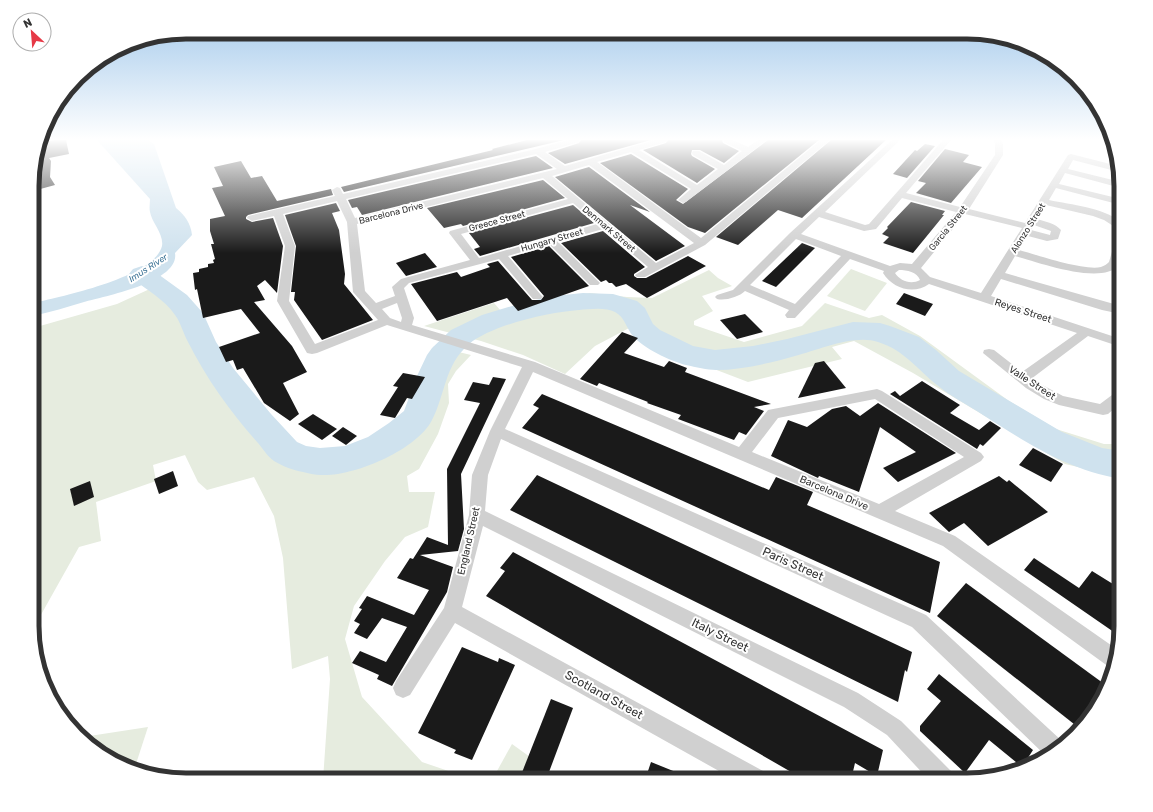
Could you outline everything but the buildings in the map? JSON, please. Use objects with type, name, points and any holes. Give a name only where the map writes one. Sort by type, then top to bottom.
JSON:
[{"type":"street","points":[[252,218],[278,212],[338,193],[410,178]]},
{"type":"street","name":"Barcelona Drive","points":[[352,222],[533,178]]},
{"type":"street","name":"Denmark Street","points":[[548,178],[656,268]]},
{"type":"street","points":[[613,178],[701,243]]},
{"type":"street","points":[[679,178],[697,189]]},
{"type":"street","points":[[683,200],[712,178]]},
{"type":"street","points":[[640,275],[656,268],[701,243],[780,178]]},
{"type":"street","points":[[722,297],[737,292],[794,235],[856,178]]},
{"type":"street","points":[[818,213],[864,228],[870,228],[913,178]]},
{"type":"street","name":"Garcia Street","points":[[914,269],[963,210],[984,178]]},
{"type":"street","name":"Alonzo Street","points":[[984,298],[1058,178]]},
{"type":"street","points":[[1094,178],[1114,183]]},
{"type":"street","points":[[1054,185],[1114,200]]},
{"type":"street","points":[[278,212],[290,246],[283,301],[312,350],[377,326],[386,321],[359,292],[352,222],[338,193]]},
{"type":"street","points":[[899,194],[1028,227]]},
{"type":"street","name":"Greece Street","points":[[477,262],[454,233],[575,200]]},
{"type":"street","points":[[1044,202],[1108,219],[1114,222]]},
{"type":"street","name":"Hungary Street","points":[[402,297],[398,287],[405,281],[477,262],[604,225]]},
{"type":"street","points":[[794,235],[891,270],[903,266],[914,269],[922,274],[926,279],[921,285],[908,286],[901,284],[891,277],[889,273],[891,270]]},
{"type":"street","points":[[551,241],[594,283]]},
{"type":"street","points":[[1012,252],[1074,268],[1104,270],[1114,264]]},
{"type":"street","points":[[743,286],[794,312],[849,254]]},
{"type":"street","points":[[501,255],[537,297]]},
{"type":"street","points":[[998,275],[1114,309]]},
{"type":"street","name":"Reyes Street","points":[[926,279],[1114,341]]},
{"type":"street","points":[[374,308],[402,297],[408,318],[406,326]]},
{"type":"street","name":"Barcelona Drive","points":[[386,321],[530,365],[949,541],[1111,656]]},
{"type":"street","points":[[1022,378],[1086,332]]},
{"type":"street","name":"Valle Street","points":[[989,353],[1022,378],[1056,399],[1072,404],[1103,410],[1114,401]]},
{"type":"street","name":"England Street","points":[[402,688],[452,611],[477,515],[480,475],[498,431],[530,365]]},
{"type":"street","points":[[742,454],[773,414],[878,394],[976,456],[880,512]]},
{"type":"street","name":"Paris Street","points":[[498,431],[919,621],[1051,747]]},
{"type":"street","name":"Italy Street","points":[[477,515],[851,700],[894,728],[937,773]]},
{"type":"street","name":"Scotland Street","points":[[452,611],[744,773]]},
{"type":"shaded area","points":[[851,269],[887,283],[865,311],[827,296]]},
{"type":"shaded area","points":[[709,270],[718,278],[732,286],[702,296],[713,311],[694,321],[694,325],[744,342],[802,326],[825,303],[869,318],[882,315],[920,336],[1009,401],[1056,429],[1104,444],[1114,444],[1114,475],[1065,464],[913,373],[854,341],[832,347],[842,359],[748,382],[680,356],[646,341],[631,327],[595,346],[565,374],[523,355],[481,341],[424,326],[494,303],[501,311],[590,293],[652,298]]},
{"type":"shaded area","points":[[165,282],[188,301],[253,402],[281,437],[298,449],[319,452],[346,451],[374,442],[399,426],[416,405],[434,346],[471,355],[456,371],[448,384],[449,403],[438,434],[419,469],[407,476],[409,492],[435,492],[428,527],[405,537],[385,561],[354,606],[345,639],[362,697],[422,762],[454,773],[323,773],[330,679],[328,656],[292,669],[283,558],[274,516],[254,477],[207,490],[198,482],[185,455],[153,465],[156,481],[96,502],[101,541],[79,547],[39,618],[39,326],[117,304]]},
{"type":"shaded area","points":[[148,727],[136,764],[112,753],[88,736]]},
{"type":"shaded area","points":[[512,744],[552,773],[496,773]]},
{"type":"water","name":"Imus River","points":[[131,178],[166,178],[176,208],[187,220],[192,235],[175,253],[173,263],[166,272],[154,280],[123,292],[39,314],[39,302],[84,291],[105,284],[143,267],[156,257],[162,246],[162,242],[160,233],[151,216],[150,199]]},
{"type":"waterway","name":"Imus River","points":[[142,274],[178,301],[189,313],[202,342],[222,375],[259,423],[285,451],[300,458],[320,462],[348,459],[380,446],[401,432],[418,417],[432,376],[442,355],[461,336],[492,321],[532,309],[554,304],[583,301],[613,302],[627,307],[635,314],[641,328],[650,337],[686,355],[715,360],[753,356],[787,349],[853,331],[880,332],[909,344],[926,357],[948,378],[1050,441],[1098,461],[1114,464]]}]
